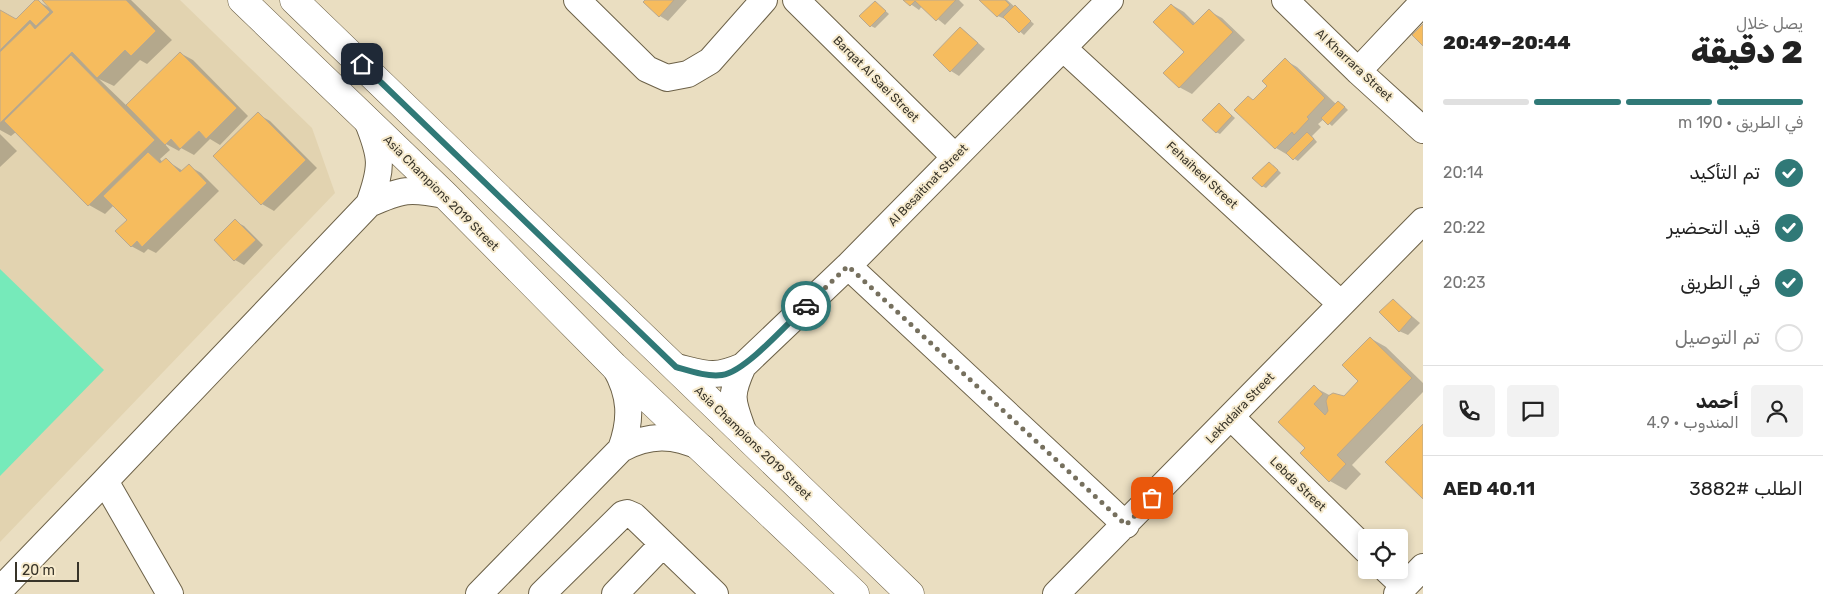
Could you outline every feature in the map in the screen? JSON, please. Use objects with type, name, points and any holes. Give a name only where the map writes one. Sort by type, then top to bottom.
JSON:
[{"type":"main road","name":"Asia Champions 2019 Street","points":[[242,0],[445,195],[614,366],[703,448],[855,594]]},
{"type":"main road","name":"Asia Champions 2019 Street","points":[[294,0],[910,594]]},
{"type":"street","points":[[577,0],[647,69],[667,78],[688,74],[710,61],[764,0]]},
{"type":"street","name":"Barqat Al Saei Street","points":[[796,0],[955,157]]},
{"type":"street","name":"Al Besaitinat Street","points":[[676,367],[706,374],[723,375],[743,366],[848,266],[1110,0]]},
{"type":"street","name":"Al Kharrara Street","points":[[1285,0],[1358,71],[1423,130]]},
{"type":"street","points":[[1358,71],[1423,2]]},
{"type":"street","name":"Fehaiheel Street","points":[[1063,48],[1340,303]]},
{"type":"street","points":[[367,120],[379,149],[380,176],[370,204]]},
{"type":"street","points":[[0,590],[370,204],[389,195],[414,189],[445,195]]},
{"type":"street","name":"Lekhdaira Street","points":[[1056,594],[1126,525],[1340,303],[1423,221]]},
{"type":"street","points":[[848,266],[1126,525]]},
{"type":"street","points":[[614,366],[623,381],[630,415],[627,433],[621,449]]},
{"type":"street","name":"Al Besaitinat Street","points":[[743,366],[732,390],[735,408],[743,431]]},
{"type":"street","name":"Lebda Street","points":[[1230,417],[1358,542]]},
{"type":"street","points":[[479,594],[621,449],[637,441],[653,437],[671,437],[688,441],[703,448]]},
{"type":"street","points":[[105,481],[170,594]]},
{"type":"street","points":[[542,594],[623,514],[631,513],[663,544],[703,590]]},
{"type":"street","points":[[615,594],[663,544]]},
{"type":"street","points":[[1396,584],[1423,567]]},
{"type":"shaded area","points":[[0,0],[180,0],[312,128],[335,193],[0,542]]},
{"type":"green space","points":[[0,269],[104,370],[0,476]]},
{"type":"building","points":[[35,0],[38,0],[50,12],[36,26],[30,20],[0,50],[0,10],[16,19]]},
{"type":"building","points":[[42,0],[126,0],[156,31],[131,56],[125,50],[97,78],[72,52],[0,123],[0,52],[30,23],[35,29],[53,12]]},
{"type":"building","points":[[645,0],[674,0],[659,17],[643,2]]},
{"type":"building","points":[[903,0],[956,0],[936,21],[915,1],[910,6]]},
{"type":"building","points":[[979,0],[1005,0],[1010,5],[997,17]]},
{"type":"building","points":[[875,1],[886,11],[870,27],[859,16]]},
{"type":"building","points":[[1171,4],[1193,25],[1209,9],[1233,32],[1179,88],[1163,73],[1184,52],[1153,22]]},
{"type":"building","points":[[1015,5],[1031,21],[1019,33],[1003,17]]},
{"type":"building","points":[[1423,24],[1423,46],[1412,35]]},
{"type":"building","points":[[960,27],[978,43],[950,72],[933,55]]},
{"type":"building","points":[[180,52],[237,108],[206,139],[199,131],[180,149],[171,139],[165,145],[126,105]]},
{"type":"building","points":[[71,55],[155,140],[88,206],[4,121]]},
{"type":"building","points":[[1285,58],[1325,98],[1307,117],[1309,119],[1294,135],[1292,132],[1275,149],[1234,110],[1248,96],[1253,100],[1267,86],[1262,81]]},
{"type":"building","points":[[1338,101],[1345,107],[1328,125],[1321,118]]},
{"type":"building","points":[[1219,103],[1232,116],[1216,133],[1202,120]]},
{"type":"building","points":[[258,112],[306,160],[261,205],[213,156]]},
{"type":"building","points":[[1307,132],[1314,139],[1293,160],[1286,153]]},
{"type":"building","points":[[148,152],[160,163],[166,158],[180,172],[189,164],[207,183],[142,247],[137,241],[131,247],[115,231],[127,220],[103,196]]},
{"type":"building","points":[[1269,162],[1278,170],[1262,187],[1252,178]]},
{"type":"building","points":[[235,219],[256,240],[234,261],[214,240]]},
{"type":"building","points":[[1393,299],[1412,317],[1399,332],[1379,312]]},
{"type":"building","points":[[1370,337],[1412,378],[1337,455],[1346,464],[1329,482],[1300,453],[1305,448],[1278,422],[1314,385],[1323,394],[1314,404],[1325,415],[1328,411],[1326,401],[1328,396],[1333,393],[1344,396],[1358,381],[1342,365]]},
{"type":"building","points":[[1423,424],[1423,499],[1385,462]]},
{"type":"way so far","points":[[806,306],[848,266],[1126,525],[1152,498]]},
{"type":"route","points":[[362,64],[676,367],[706,374],[723,375],[743,366],[806,306]]}]
